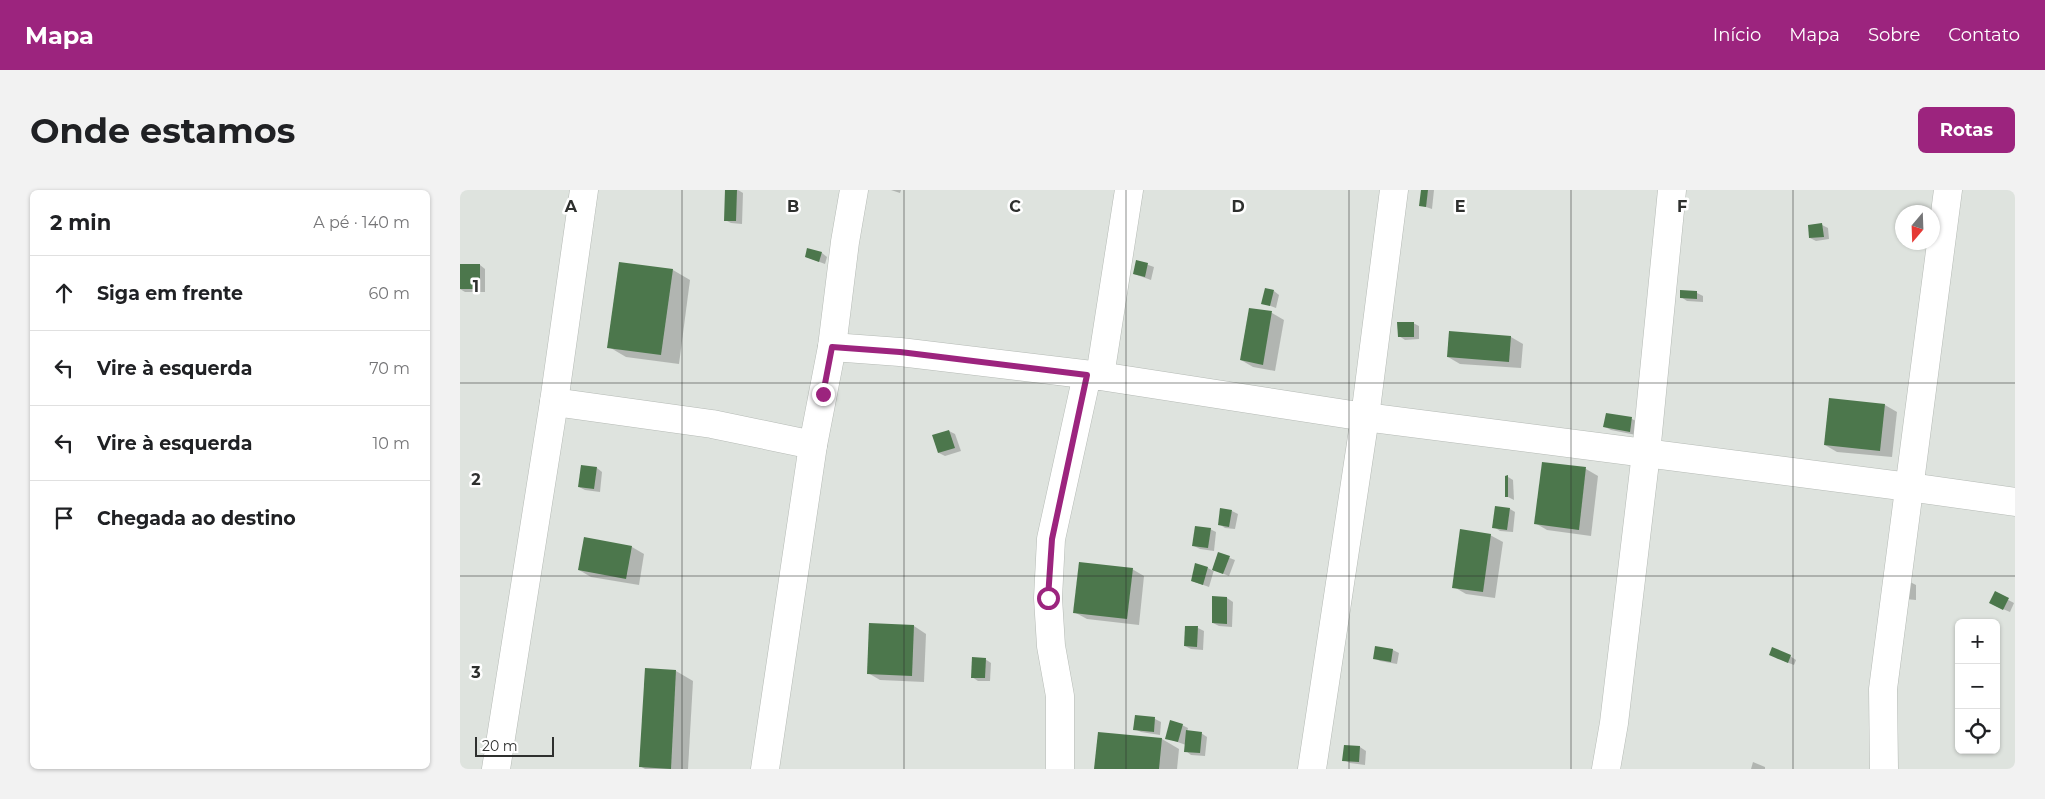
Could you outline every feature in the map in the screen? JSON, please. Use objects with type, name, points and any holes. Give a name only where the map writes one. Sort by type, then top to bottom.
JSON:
[{"type":"street","points":[[496,769],[554,402],[584,190]]},
{"type":"street","points":[[765,769],[813,444],[832,347],[845,242],[854,190]]},
{"type":"street","points":[[1060,769],[1060,696],[1051,646],[1048,598],[1051,549],[1094,375],[1128,190]]},
{"type":"street","points":[[1312,769],[1365,417],[1394,190]]},
{"type":"street","points":[[1606,769],[1614,723],[1646,453],[1672,190]]},
{"type":"street","points":[[1884,769],[1883,689],[1948,190]]},
{"type":"street","points":[[832,347],[900,352],[1094,375],[1365,417],[1909,486],[2015,502]]},
{"type":"street","points":[[554,402],[712,424],[813,444]]},
{"type":"building","points":[[725,190],[737,190],[736,221],[724,221]]},
{"type":"building","points":[[1421,190],[1428,190],[1426,207],[1419,206]]},
{"type":"building","points":[[1822,223],[1824,237],[1809,238],[1808,225]]},
{"type":"building","points":[[807,248],[822,252],[819,262],[805,257]]},
{"type":"building","points":[[1136,260],[1148,263],[1145,277],[1133,274]]},
{"type":"building","points":[[619,262],[673,269],[661,355],[607,348]]},
{"type":"building","points":[[460,264],[480,264],[480,289],[460,289]]},
{"type":"building","points":[[1265,288],[1274,290],[1270,306],[1261,304]]},
{"type":"building","points":[[1680,290],[1697,291],[1697,299],[1680,298]]},
{"type":"building","points":[[1249,308],[1272,311],[1263,365],[1240,360]]},
{"type":"building","points":[[1397,322],[1414,322],[1414,337],[1398,337]]},
{"type":"building","points":[[1449,331],[1511,336],[1509,362],[1447,357]]},
{"type":"building","points":[[1829,398],[1885,404],[1880,451],[1824,445]]},
{"type":"building","points":[[1606,413],[1632,417],[1630,432],[1603,427]]},
{"type":"building","points":[[949,430],[955,448],[938,453],[932,435]]},
{"type":"building","points":[[1542,462],[1586,467],[1579,530],[1534,524]]},
{"type":"building","points":[[581,465],[597,467],[594,489],[578,487]]},
{"type":"building","points":[[1508,475],[1508,497],[1505,497],[1505,476]]},
{"type":"building","points":[[1495,506],[1510,508],[1507,530],[1492,528]]},
{"type":"building","points":[[1220,508],[1232,510],[1229,527],[1218,525]]},
{"type":"building","points":[[1195,526],[1211,528],[1208,548],[1192,546]]},
{"type":"building","points":[[1460,529],[1491,534],[1483,592],[1452,588]]},
{"type":"building","points":[[584,537],[632,546],[626,579],[578,570]]},
{"type":"building","points":[[1218,552],[1230,556],[1223,574],[1212,570]]},
{"type":"building","points":[[1079,562],[1133,568],[1127,619],[1073,613]]},
{"type":"building","points":[[1195,563],[1208,567],[1203,585],[1191,581]]},
{"type":"building","points":[[1995,591],[2009,598],[2003,610],[1989,603]]},
{"type":"building","points":[[1212,596],[1227,597],[1227,624],[1212,623]]},
{"type":"building","points":[[869,623],[914,625],[912,676],[867,674]]},
{"type":"building","points":[[1185,626],[1198,626],[1197,647],[1184,646]]},
{"type":"building","points":[[1375,646],[1393,649],[1391,662],[1373,659]]},
{"type":"building","points":[[1772,647],[1791,655],[1788,663],[1769,655]]},
{"type":"building","points":[[972,657],[986,658],[985,678],[971,678]]},
{"type":"building","points":[[645,668],[676,670],[671,769],[639,767]]},
{"type":"building","points":[[1135,715],[1155,717],[1154,732],[1133,730]]},
{"type":"building","points":[[1170,720],[1183,724],[1178,742],[1165,739]]},
{"type":"building","points":[[1186,730],[1202,732],[1200,753],[1184,752]]},
{"type":"building","points":[[1098,732],[1162,738],[1159,769],[1094,769]]},
{"type":"building","points":[[1344,745],[1360,746],[1359,762],[1342,761]]},
{"type":"route","points":[[823,394],[832,347],[900,352],[1087,375],[1052,539],[1048,598]]}]
